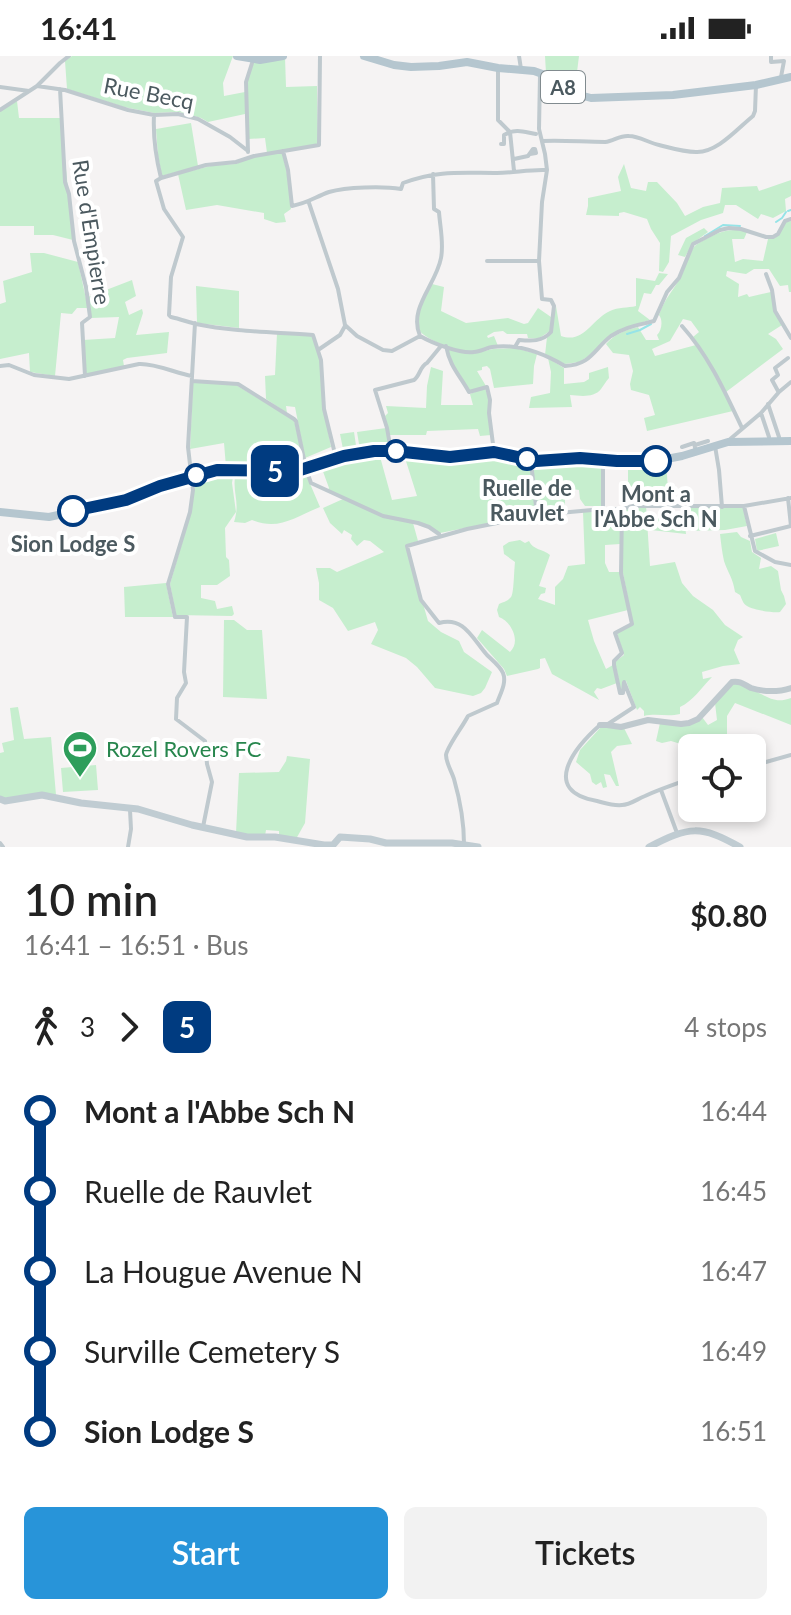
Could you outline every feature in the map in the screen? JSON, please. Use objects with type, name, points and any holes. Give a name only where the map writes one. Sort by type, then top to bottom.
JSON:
[{"type":"main road","points":[[237,56],[253,60],[283,56]]},
{"type":"main road","name":"A8","points":[[364,56],[411,67],[467,62],[540,72],[572,93],[591,98],[659,97],[756,85],[791,77]]},
{"type":"main road","points":[[0,512],[37,517],[57,515],[126,500],[160,486],[223,469],[283,472],[306,469],[359,453],[391,451],[450,457],[494,452],[530,460],[656,461],[672,459],[711,444],[791,441]]},
{"type":"main road","points":[[0,799],[5,801],[42,795],[130,808],[247,837],[275,837],[324,845],[333,845],[340,837],[386,843],[478,847]]},
{"type":"main road","points":[[649,847],[678,834],[704,831],[740,847]]},
{"type":"street","points":[[0,110],[37,86],[69,56]]},
{"type":"street","points":[[320,56],[319,143],[316,146],[248,154],[236,162],[206,165],[156,181],[161,203],[183,237],[171,277],[168,312],[171,317],[258,332],[313,335],[321,360],[324,409],[336,458]]},
{"type":"street","points":[[519,56],[521,69]]},
{"type":"street","points":[[774,58],[784,61],[781,80]]},
{"type":"street","points":[[248,154],[246,82],[253,60]]},
{"type":"street","points":[[498,68],[498,120],[510,132],[514,171]]},
{"type":"street","points":[[515,347],[519,340],[538,340],[551,332],[554,306],[551,300],[541,297],[539,261],[547,170],[539,129],[540,72]]},
{"type":"street","points":[[543,141],[608,142],[632,136],[678,150],[706,151],[753,116],[756,85]]},
{"type":"street","name":"Rue Becq","points":[[37,86],[60,89],[128,110],[154,115],[178,114],[198,119],[230,137],[248,154]]},
{"type":"street","points":[[0,87],[30,91]]},
{"type":"street","name":"Rue d'Empierre","points":[[60,89],[64,181],[69,194],[74,241],[90,317],[82,323],[85,376]]},
{"type":"street","points":[[154,115],[156,156],[161,178]]},
{"type":"street","points":[[501,144],[504,144],[504,135],[517,130],[536,134]]},
{"type":"street","points":[[283,151],[292,206],[309,203],[328,192],[341,189],[385,186],[401,189],[403,183],[433,174],[547,170]]},
{"type":"street","points":[[514,159],[530,154]]},
{"type":"street","points":[[433,174],[432,196],[434,209],[439,212],[441,257],[417,313],[416,327],[420,336],[471,353],[493,347],[515,347],[549,357],[565,366],[590,358],[616,333],[654,321],[667,292],[679,278],[693,244],[729,228],[773,237],[785,221],[791,219]]},
{"type":"street","points":[[309,203],[338,289],[345,325],[357,336],[383,350],[392,351],[420,336]]},
{"type":"street","points":[[487,261],[539,261]]},
{"type":"street","points":[[766,274],[775,311],[791,336]]},
{"type":"street","points":[[195,323],[188,447],[193,490],[190,512],[168,584],[175,617],[187,617],[186,683],[177,698],[176,719],[205,741],[207,764],[212,776],[203,827]]},
{"type":"street","points":[[318,350],[340,335],[345,325]]},
{"type":"street","points":[[682,326],[712,367],[742,428]]},
{"type":"street","points":[[391,451],[375,390],[414,380],[424,365],[444,346]]},
{"type":"street","points":[[444,346],[450,365],[469,392],[487,387],[494,452]]},
{"type":"street","points":[[779,392],[772,380],[778,375],[775,368],[788,358]]},
{"type":"street","points":[[0,366],[9,365],[34,375],[69,379],[148,363],[192,378],[238,384],[296,421],[311,483],[383,516],[418,523],[441,535]]},
{"type":"street","points":[[728,442],[789,383],[791,390]]},
{"type":"street","points":[[768,404],[779,437]]},
{"type":"street","points":[[761,413],[769,437]]},
{"type":"street","points":[[682,447],[694,443],[696,449]]},
{"type":"street","points":[[711,444],[719,470],[722,507]]},
{"type":"street","points":[[603,459],[603,509]]},
{"type":"street","points":[[530,460],[537,515]]},
{"type":"street","points":[[466,846],[459,800],[446,757],[449,745],[468,716],[497,703],[504,676],[466,627],[447,620],[439,623],[421,600],[407,546],[441,535],[537,515],[633,506],[744,506],[790,498],[791,526],[750,536]]},
{"type":"street","points":[[744,506],[755,551],[775,562],[791,565]]},
{"type":"street","points":[[622,509],[621,573],[632,624],[615,633],[622,655],[614,661],[614,665],[620,693],[623,693],[624,682],[634,707],[584,741],[569,761],[566,780],[574,793],[583,799],[625,806],[678,783]]},
{"type":"street","points":[[604,725],[621,727],[648,720],[689,723],[698,719],[736,681],[761,690],[791,688]]},
{"type":"street","points":[[766,762],[791,755]]},
{"type":"street","points":[[661,790],[678,834]]},
{"type":"street","points":[[128,847],[130,808]]},
{"type":"green space","points":[[72,56],[233,56],[223,83],[224,96],[245,92],[245,114],[208,122],[179,112],[154,113],[124,107],[67,89],[65,61]]},
{"type":"green space","points":[[545,56],[579,56],[577,72],[569,90],[546,73]]},
{"type":"green space","points":[[285,57],[286,87],[317,86],[318,141],[317,144],[267,153],[265,138],[248,139],[247,83],[254,61]]},
{"type":"green space","points":[[17,101],[19,118],[61,118],[73,240],[53,235],[34,235],[34,226],[0,226],[0,111]]},
{"type":"green space","points":[[191,123],[198,166],[162,176],[156,129]]},
{"type":"green space","points":[[282,152],[291,209],[284,214],[286,222],[264,219],[264,213],[217,205],[186,210],[178,174]]},
{"type":"green space","points":[[624,164],[631,188],[646,191],[648,182],[657,182],[685,216],[720,203],[722,188],[757,186],[759,191],[791,180],[791,196],[785,199],[786,211],[773,218],[761,214],[758,219],[736,205],[725,205],[723,213],[701,220],[671,236],[669,262],[663,272],[659,271],[660,243],[647,219],[624,212],[619,216],[586,215],[588,198],[621,191],[618,177]]},
{"type":"green space","points":[[791,221],[791,292],[788,285],[780,286],[769,269],[754,269],[746,274],[727,271],[726,276],[739,284],[738,297],[771,292],[774,310],[782,325],[768,334],[783,349],[726,392],[693,337],[699,332],[691,321],[683,319],[670,341],[652,349],[655,356],[696,345],[733,411],[647,431],[644,418],[655,415],[649,395],[631,390],[633,371],[629,355],[613,353],[606,344],[620,333],[638,327],[646,340],[659,340],[661,309],[697,244],[725,231],[747,232],[744,239],[732,239],[735,262],[743,259],[763,261],[768,239],[775,238],[786,222]]},
{"type":"green space","points":[[704,228],[708,232],[693,243],[685,257],[678,255],[686,238]]},
{"type":"green space","points":[[30,253],[44,253],[78,262],[88,308],[77,308],[72,314],[61,313],[55,376],[30,372],[29,353],[0,359],[0,304],[6,302],[3,281],[32,272]]},
{"type":"green space","points":[[659,273],[668,274],[651,294],[644,293],[638,311],[650,320],[621,329],[579,362],[565,364],[545,355],[556,306],[561,336],[576,337],[610,311],[636,306],[636,278],[655,281]]},
{"type":"green space","points":[[132,280],[136,296],[125,302],[129,315],[142,309],[143,313],[136,335],[169,332],[167,353],[127,358],[123,360],[124,366],[86,375],[83,340],[115,338],[119,317],[91,318],[88,297]]},
{"type":"green space","points":[[432,284],[444,287],[441,311],[466,323],[508,318],[524,324],[538,308],[551,317],[550,331],[538,339],[528,338],[527,334],[494,332],[487,336],[494,336],[498,346],[475,352],[441,344],[425,336],[417,326],[419,310]]},
{"type":"green space","points":[[196,286],[239,291],[239,328],[197,323]]},
{"type":"green space","points":[[277,333],[312,336],[320,360],[323,405],[331,447],[305,458],[295,407],[286,406],[287,413],[266,399],[265,376],[275,375]]},
{"type":"green space","points":[[447,348],[471,354],[515,348],[537,354],[533,384],[494,388],[487,366],[477,371],[486,386],[469,391],[451,365]]},
{"type":"green space","points":[[548,358],[564,368],[564,384],[584,382],[589,379],[589,373],[608,367],[609,378],[595,394],[570,395],[572,407],[529,408],[531,397],[550,393]]},
{"type":"green space","points":[[431,367],[443,371],[441,405],[473,405],[470,394],[485,388],[490,402],[491,435],[480,436],[478,429],[427,431],[426,435],[389,435],[386,406],[426,408]]},
{"type":"green space","points":[[193,382],[236,385],[294,420],[305,467],[226,467],[224,443],[190,449]]},
{"type":"green space","points":[[386,428],[390,448],[360,450],[357,432]]},
{"type":"green space","points":[[354,432],[357,452],[344,454],[340,434]]},
{"type":"green space","points":[[379,453],[392,500],[417,496],[405,458],[408,454],[490,454],[533,461],[601,461],[602,506],[585,506],[579,490],[565,488],[565,511],[440,533],[428,525],[383,515],[328,490],[321,466],[341,458]]},
{"type":"green space","points":[[666,461],[668,490],[665,490],[665,504],[633,505],[633,487],[628,486],[628,463]]},
{"type":"green space","points":[[234,471],[232,483],[236,512],[225,528],[230,576],[217,585],[201,585],[201,598],[215,601],[217,609],[232,606],[234,614],[176,615],[170,584],[197,477]]},
{"type":"green space","points":[[236,472],[305,472],[320,507],[279,523],[234,522],[237,508]]},
{"type":"green space","points":[[343,499],[383,517],[413,523],[418,541],[406,545],[428,621],[459,641],[464,652],[492,672],[481,693],[473,696],[435,688],[406,658],[371,644],[378,630],[375,622],[348,631],[333,608],[319,600],[316,568],[330,568],[337,572],[384,552],[370,541],[364,540],[357,546],[351,539],[352,535],[344,530],[342,534],[330,523],[323,508]]},
{"type":"green space","points":[[646,505],[650,566],[675,562],[682,583],[693,596],[743,637],[738,640],[734,650],[740,664],[702,672],[703,679],[712,677],[680,707],[680,714],[676,715],[644,716],[640,707],[637,710],[626,681],[622,681],[621,691],[615,662],[624,655],[617,633],[633,624],[623,573],[623,513],[624,510]]},
{"type":"green space","points":[[743,507],[747,526],[687,531],[685,508]]},
{"type":"green space","points":[[619,510],[621,514],[620,544],[605,545],[605,563],[609,572],[620,572],[628,610],[588,620],[606,669],[613,665],[617,683],[597,688],[594,692],[599,700],[552,674],[545,658],[540,659],[538,669],[507,676],[477,638],[482,630],[510,652],[515,643],[511,628],[499,617],[497,610],[499,604],[511,597],[513,587],[515,562],[504,554],[503,546],[509,542],[529,541],[550,555],[539,586],[546,588],[545,593],[538,599],[555,605],[555,587],[563,579],[568,566],[585,564],[583,512]]},
{"type":"green space","points":[[652,518],[684,518],[686,534],[651,530]]},
{"type":"green space","points":[[737,532],[750,541],[752,552],[761,558],[759,569],[771,566],[778,571],[786,604],[780,612],[750,607],[735,592],[724,561],[720,534]]},
{"type":"green space","points":[[776,533],[779,546],[757,551],[755,539]]},
{"type":"green space","points":[[166,583],[173,617],[125,617],[124,587]]},
{"type":"green space","points":[[224,620],[234,620],[247,630],[262,630],[267,699],[223,697]]},
{"type":"green space","points":[[734,683],[774,700],[791,698],[791,725],[735,703],[727,716],[727,734],[678,734],[678,743],[656,741],[660,723],[682,725],[702,717],[708,725],[717,720],[715,703]]},
{"type":"green space","points":[[18,707],[24,739],[51,737],[56,795],[5,800],[0,797],[2,743],[14,740],[10,708]]},
{"type":"green space","points":[[601,727],[624,728],[632,744],[617,746],[611,752],[619,786],[610,775],[604,774],[607,787],[603,788],[601,782],[596,785],[590,774],[576,762],[580,750]]},
{"type":"green space","points":[[287,756],[310,759],[305,823],[296,839],[279,837],[279,831],[266,830],[265,836],[236,833],[239,773],[279,772]]},
{"type":"green space","name":"Rozel Rovers FC","points":[[96,765],[98,790],[63,792],[61,768]]},
{"type":"waterway","points":[[776,222],[786,212]]},
{"type":"waterway","points":[[705,236],[723,225],[740,226]]},
{"type":"waterway","points":[[627,334],[651,324]]},
{"type":"bus line","name":"5","points":[[73,511],[126,500],[160,486],[217,470],[297,471],[344,456],[374,451],[450,457],[494,452],[536,461],[580,458],[656,461]]},
{"type":"place","name":"Ruelle de Rauvlet","points":[[527,459]]},
{"type":"place","name":"Mont a l'Abbe Sch N","points":[[656,461]]},
{"type":"place","name":"Sion Lodge S","points":[[73,511]]},
{"type":"place","name":"Rozel Rovers FC","points":[[80,779]]}]
